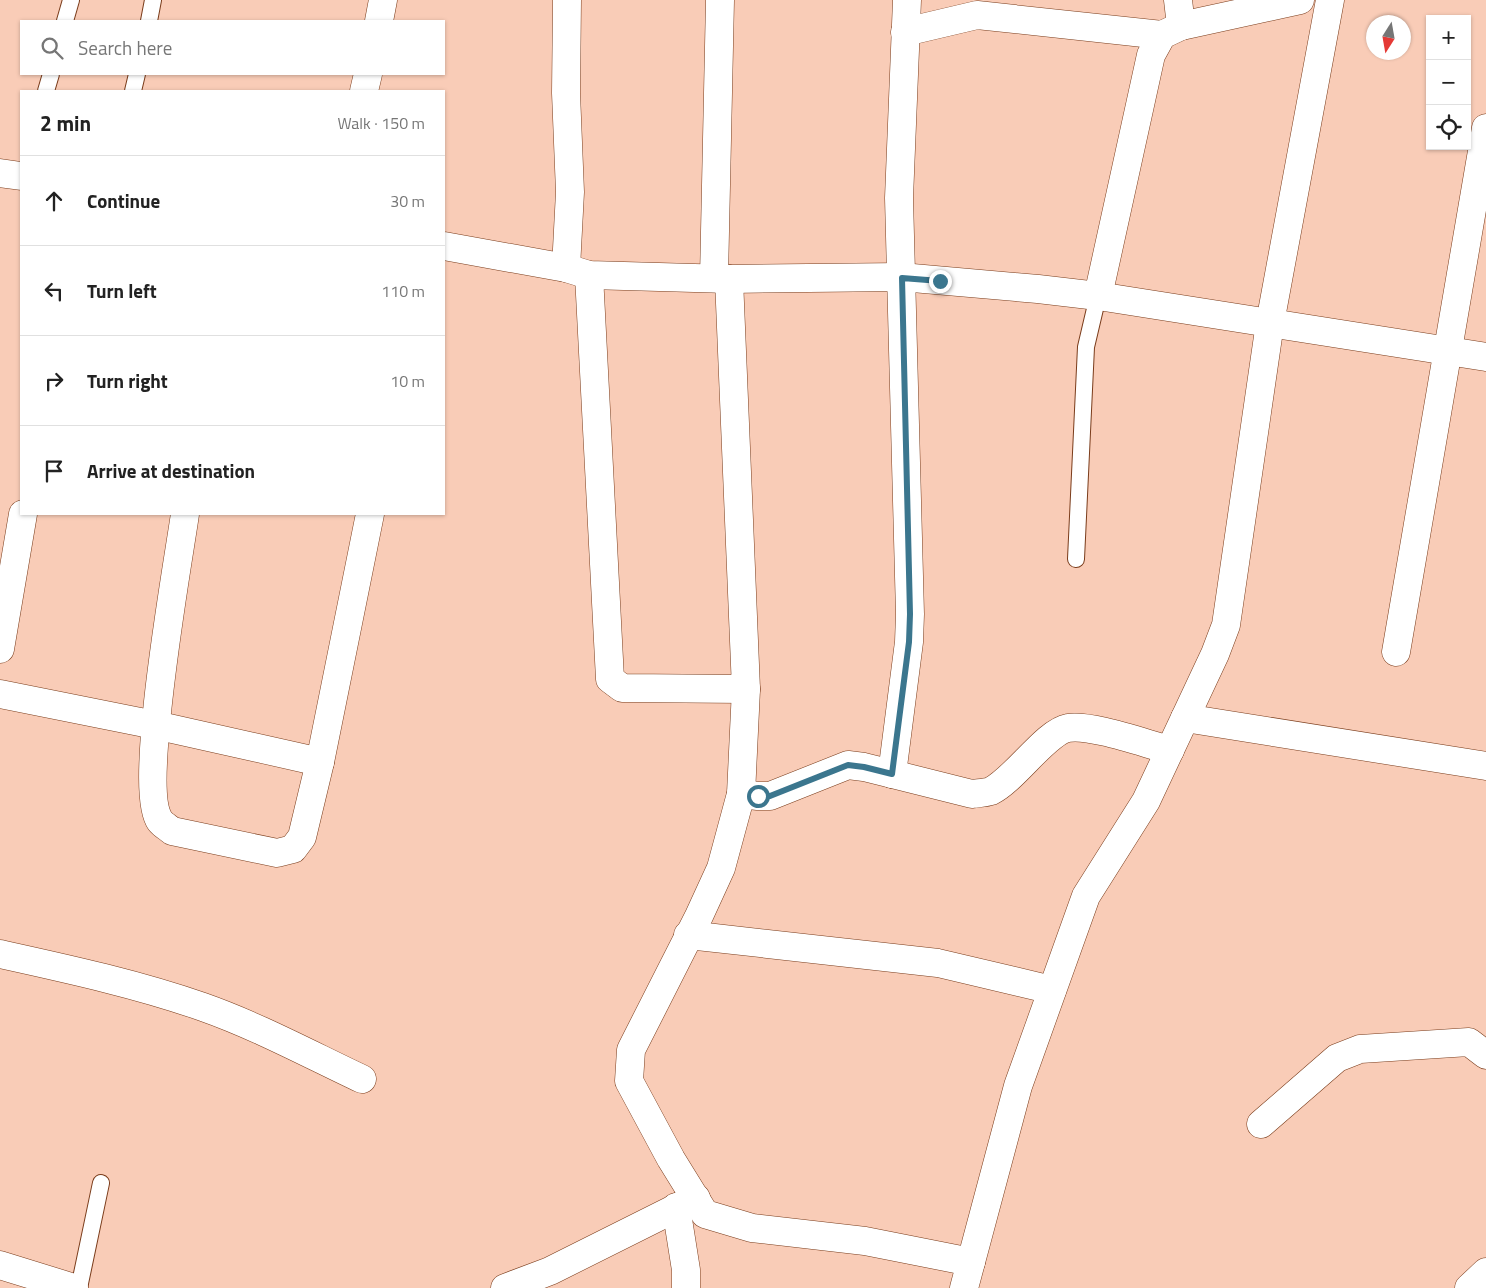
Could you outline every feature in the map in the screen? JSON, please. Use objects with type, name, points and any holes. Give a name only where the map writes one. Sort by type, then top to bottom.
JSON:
[{"type":"street","points":[[379,20],[383,0]]},
{"type":"street","points":[[567,0],[566,93],[570,192],[610,679],[622,688],[746,689]]},
{"type":"street","points":[[686,1288],[686,1202],[672,1159],[629,1081],[631,1050],[721,868],[741,794],[746,689],[721,278],[720,0]]},
{"type":"street","points":[[892,774],[909,642],[910,614],[899,198],[907,0]]},
{"type":"street","points":[[906,32],[977,15],[1174,20],[1300,0]]},
{"type":"street","points":[[964,1288],[1018,1086],[1086,896],[1146,801],[1216,654],[1226,625],[1270,323],[1330,0]]},
{"type":"street","points":[[1098,296],[1151,55],[1174,20]]},
{"type":"street","points":[[364,90],[368,75]]},
{"type":"street","points":[[1396,652],[1486,128]]},
{"type":"street","points":[[0,173],[20,176]]},
{"type":"street","points":[[445,247],[578,272],[721,278],[902,278],[1038,289],[1098,296],[1486,356]]},
{"type":"street","points":[[0,649],[23,515]]},
{"type":"street","points":[[185,515],[155,725],[154,794],[156,808],[160,821],[172,831],[278,853],[293,849],[302,838],[320,762],[370,515]]},
{"type":"street","points":[[0,694],[155,725],[320,762]]},
{"type":"street","points":[[1186,718],[1486,766]]},
{"type":"street","points":[[741,794],[770,796],[848,765],[864,767],[972,794],[989,792],[1004,782],[1052,736],[1067,728],[1088,728],[1170,750]]},
{"type":"street","points":[[688,935],[938,963],[1052,990]]},
{"type":"street","points":[[0,954],[89,973],[203,1007],[249,1026],[362,1080]]},
{"type":"street","points":[[1261,1124],[1337,1058],[1360,1049],[1469,1042],[1486,1055]]},
{"type":"street","points":[[686,1202],[706,1214],[752,1228],[865,1241],[971,1262]]},
{"type":"street","points":[[505,1288],[550,1270],[686,1202]]},
{"type":"street","points":[[0,1264],[74,1288]]},
{"type":"street","points":[[1469,1288],[1486,1272]]},
{"type":"lane","points":[[65,20],[71,0]]},
{"type":"lane","points":[[149,20],[154,0]]},
{"type":"lane","points":[[46,90],[51,75]]},
{"type":"lane","points":[[133,90],[137,75]]},
{"type":"lane","points":[[1076,559],[1086,347],[1098,296]]},
{"type":"lane","points":[[79,1288],[101,1183]]},
{"type":"route","points":[[758,796],[770,796],[848,765],[892,774],[909,642],[910,614],[902,278],[940,281]]}]
